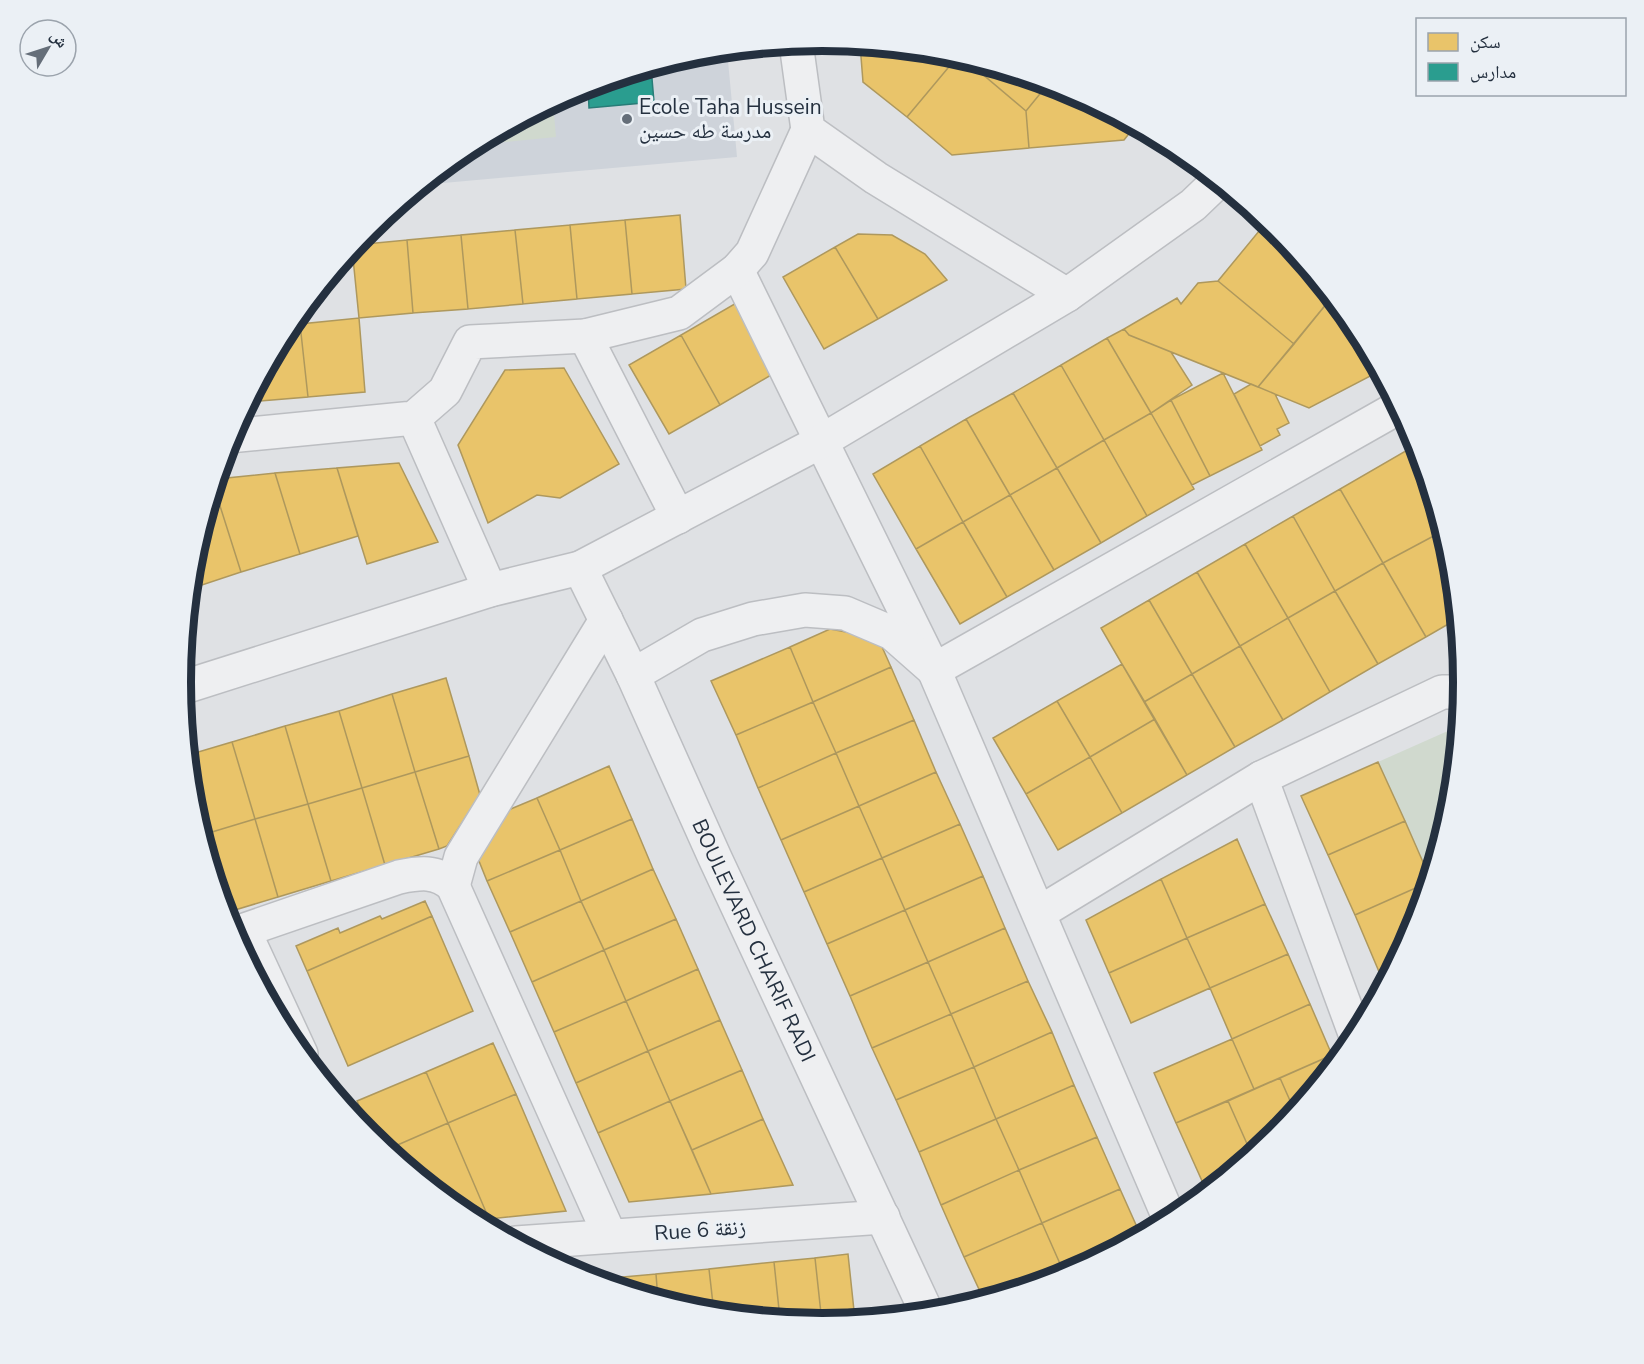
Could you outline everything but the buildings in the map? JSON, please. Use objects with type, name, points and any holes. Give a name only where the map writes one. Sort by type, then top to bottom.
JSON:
[{"type":"street","points":[[242,435],[414,418],[445,391],[470,342],[585,336],[679,313],[737,270],[752,252],[807,130],[797,52]]},
{"type":"street","points":[[807,130],[876,178],[1067,295]]},
{"type":"street","points":[[191,685],[490,590],[580,568],[820,442],[1067,295],[1193,205],[1212,186]]},
{"type":"street","points":[[737,270],[934,670],[1166,1211]]},
{"type":"street","points":[[585,336],[678,517]]},
{"type":"street","points":[[934,670],[1392,411]]},
{"type":"street","points":[[414,418],[490,590]]},
{"type":"street","name":"BOULEVARD CHARIF RADI","points":[[580,568],[633,675],[715,858],[923,1305]]},
{"type":"street","points":[[633,675],[702,635],[753,619],[805,610],[845,613],[892,633],[934,670]]},
{"type":"street","points":[[453,886],[461,857],[606,621]]},
{"type":"street","points":[[1039,913],[1261,778],[1442,692],[1453,693]]},
{"type":"street","points":[[1261,778],[1352,1025]]},
{"type":"street","points":[[243,931],[399,877],[431,873],[444,878],[453,886],[610,1236]]},
{"type":"street","name":"Rue 6 زنقة","points":[[532,1242],[883,1217]]},
{"type":"shaded area","name":"Ecole Taha Hussein مدرسة طه حسين","points":[[728,58],[737,157],[435,184],[471,157],[507,136],[581,99],[619,84],[699,63]]},
{"type":"shaded area","points":[[554,111],[556,137],[495,143]]},
{"type":"shaded area","points":[[1451,729],[1441,805],[1425,867],[1378,762]]},
{"type":"place","name":"Ecole Taha Hussein مدرسة طه حسين","points":[[627,119]]}]
